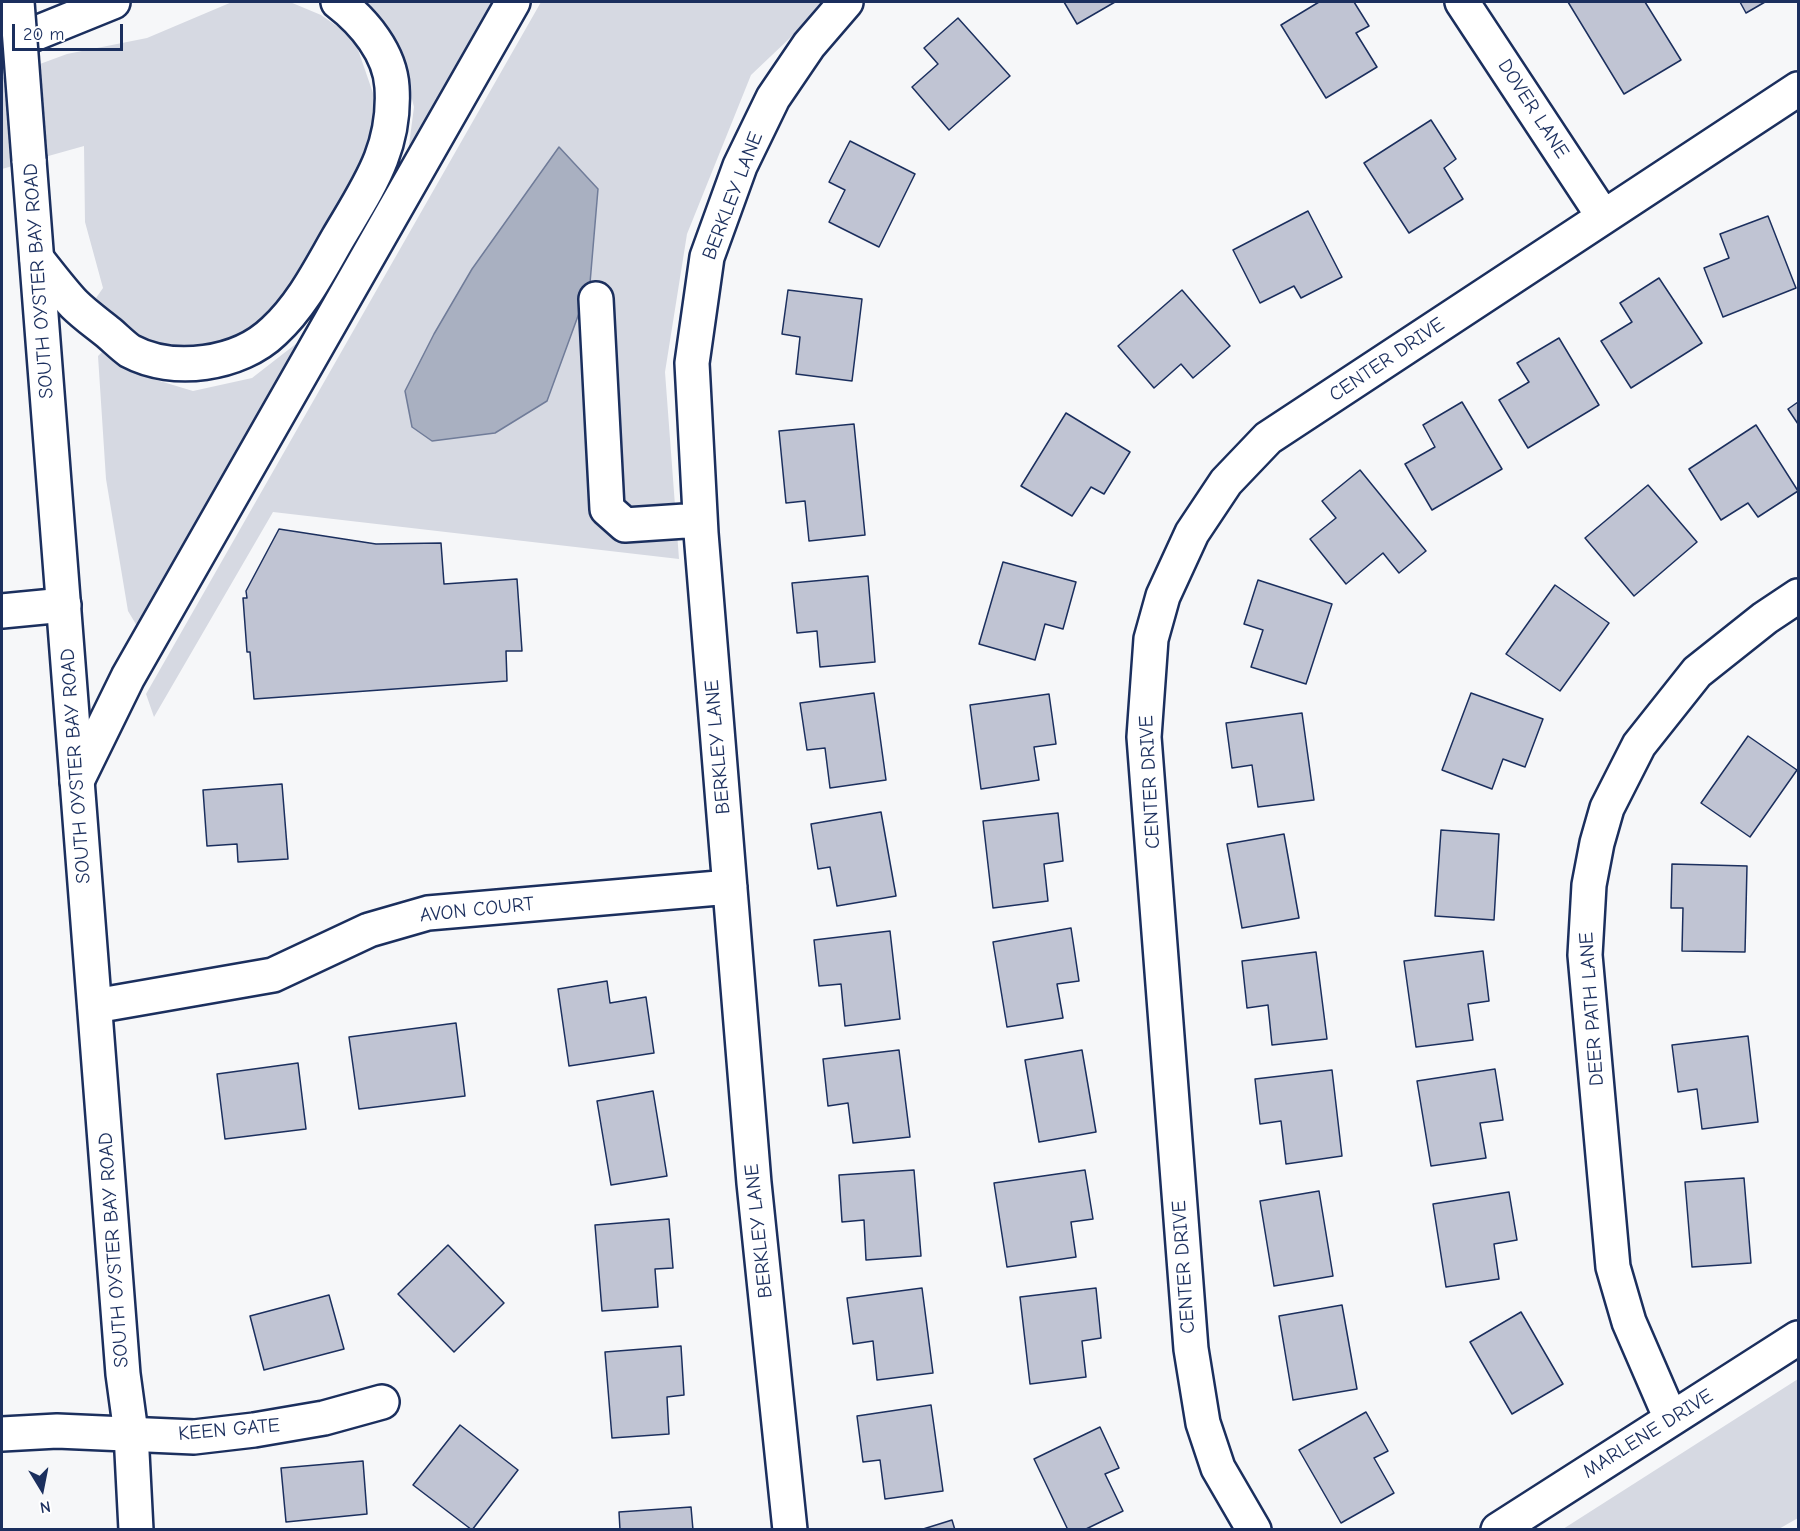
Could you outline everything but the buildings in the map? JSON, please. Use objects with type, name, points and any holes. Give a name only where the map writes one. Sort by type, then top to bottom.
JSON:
[{"type":"main road","name":"SOUTH OYSTER BAY ROAD","points":[[17,2],[136,1530]]},
{"type":"main road","points":[[2,47],[113,2]]},
{"type":"main road","points":[[37,259],[75,305],[129,350],[150,358],[173,363],[203,364],[248,350],[272,333],[289,316],[311,285],[373,178],[388,141],[392,112],[392,85],[384,55],[369,32],[350,11],[338,2]]},
{"type":"main road","points":[[77,781],[128,676],[513,2]]},
{"type":"main road","name":"BERKLEY LANE","points":[[790,1530],[754,1184],[700,520],[692,363],[707,257],[740,165],[773,98],[809,45],[846,2]]},
{"type":"main road","name":"DOVER LANE","points":[[1462,2],[1603,216]]},
{"type":"main road","name":"CENTER DRIVE","points":[[1254,1530],[1218,1468],[1203,1423],[1191,1349],[1144,737],[1151,639],[1163,596],[1192,533],[1226,482],[1268,438],[1798,89]]},
{"type":"main road","points":[[596,299],[607,509],[625,525],[700,520]]},
{"type":"main road","name":"DEER PATH LANE","points":[[1671,1419],[1629,1322],[1612,1267],[1585,955],[1589,885],[1607,808],[1639,745],[1697,672],[1765,618],[1798,596]]},
{"type":"main road","points":[[2,611],[64,605]]},
{"type":"main road","name":"AVON COURT","points":[[95,1006],[273,975],[369,930],[428,913],[730,887]]},
{"type":"main road","name":"MARLENE DRIVE","points":[[1497,1530],[1798,1338]]},
{"type":"main road","name":"KEEN GATE","points":[[2,1434],[46,1431],[194,1437],[324,1418],[382,1402]]},
{"type":"shaded area","points":[[232,2],[290,2],[321,15],[354,38],[374,96],[373,147],[276,314],[246,339],[189,351],[134,338],[96,298],[103,288],[85,222],[84,146],[2,169],[2,78],[67,54],[147,38]]},
{"type":"shaded area","points":[[361,2],[499,2],[406,168],[414,107],[401,56],[370,8]]},
{"type":"shaded area","points":[[541,2],[833,2],[810,19],[751,75],[687,234],[665,372],[679,559],[273,512],[154,717],[146,694]]},
{"type":"shaded area","points":[[306,336],[207,510],[137,626],[128,611],[106,479],[98,356],[104,350],[143,376],[193,391],[252,378]]},
{"type":"shaded area","points":[[1798,1379],[1798,1518],[1777,1530],[1563,1529]]},
{"type":"water","points":[[559,147],[598,189],[590,283],[547,401],[495,433],[432,441],[412,427],[405,391],[434,334],[472,269]]}]
